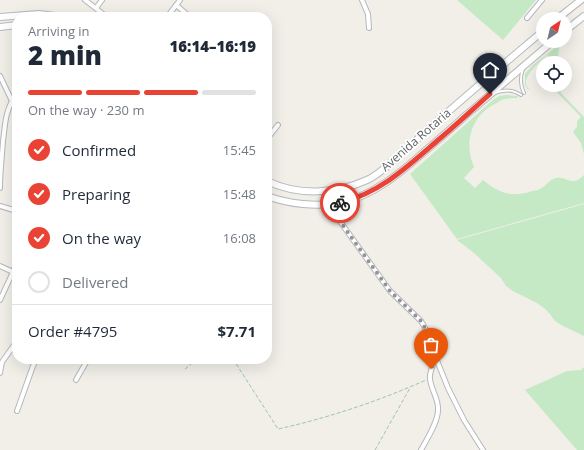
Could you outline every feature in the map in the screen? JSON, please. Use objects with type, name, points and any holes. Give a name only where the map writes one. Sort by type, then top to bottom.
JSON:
[{"type":"main road","points":[[566,12],[581,0]]},
{"type":"main road","points":[[0,17],[12,16]]},
{"type":"main road","points":[[572,25],[584,16]]},
{"type":"main road","points":[[0,27],[12,26]]},
{"type":"main road","name":"Avenida Rotaria","points":[[272,183],[288,189],[313,191],[340,189],[368,179],[380,172],[536,37]]},
{"type":"main road","name":"Avenida Rotaria","points":[[272,198],[283,201],[313,205],[339,203],[355,199],[389,182],[490,94],[546,48]]},
{"type":"street","points":[[85,0],[101,12]]},
{"type":"street","points":[[96,8],[102,0]]},
{"type":"street","points":[[171,12],[180,0]]},
{"type":"street","points":[[362,0],[368,14],[369,28]]},
{"type":"street","points":[[528,18],[542,0]]},
{"type":"street","points":[[176,5],[184,12]]},
{"type":"street","points":[[0,76],[12,102],[6,114],[0,188]]},
{"type":"street","points":[[272,133],[278,125]]},
{"type":"street","points":[[330,204],[334,213],[390,291],[421,321],[434,346],[436,358],[448,388],[464,420],[483,450]]},
{"type":"street","points":[[0,206],[12,210]]},
{"type":"street","points":[[0,266],[12,272]]},
{"type":"street","points":[[0,300],[12,274]]},
{"type":"street","points":[[0,373],[2,362],[12,348]]},
{"type":"street","points":[[421,450],[435,423],[438,410],[438,403],[430,378],[431,369],[436,358]]},
{"type":"street","points":[[17,411],[34,364]]},
{"type":"street","points":[[76,380],[85,364]]},
{"type":"lane","points":[[524,67],[521,75],[521,83],[524,93]]},
{"type":"lane","points":[[490,94],[505,90],[517,92],[521,96]]},
{"type":"path","points":[[185,369],[191,364]]},
{"type":"path","points":[[236,364],[278,429],[305,423],[378,400],[430,378]]},
{"type":"path","points":[[375,450],[411,387]]},
{"type":"green space","points":[[457,0],[536,0],[503,40]]},
{"type":"green space","points":[[555,48],[559,48],[558,56],[545,56]]},
{"type":"green space","points":[[536,63],[536,65],[526,80],[528,90],[525,85],[525,74]]},
{"type":"green space","points":[[557,92],[561,92],[584,117],[584,154],[581,143],[573,132],[577,127],[577,121],[581,117]]},
{"type":"green space","points":[[506,95],[517,96],[518,98],[503,99],[488,108],[476,121],[472,130],[469,148],[474,167],[464,178],[475,188],[483,180],[500,191],[518,194],[542,188],[556,178],[576,181],[584,175],[584,203],[457,239],[410,174],[494,99]]},
{"type":"green space","points":[[584,204],[584,336],[555,321],[544,308],[537,303],[506,286],[501,278],[474,253],[457,240]]},
{"type":"green space","points":[[584,367],[584,450],[577,450],[525,390],[567,371],[581,370]]},
{"type":"way so far","points":[[340,203],[330,204],[334,213],[376,274],[390,291],[421,321],[428,333],[434,346],[436,358],[431,369]]},
{"type":"route","points":[[340,203],[355,199],[389,182],[490,94]]}]
